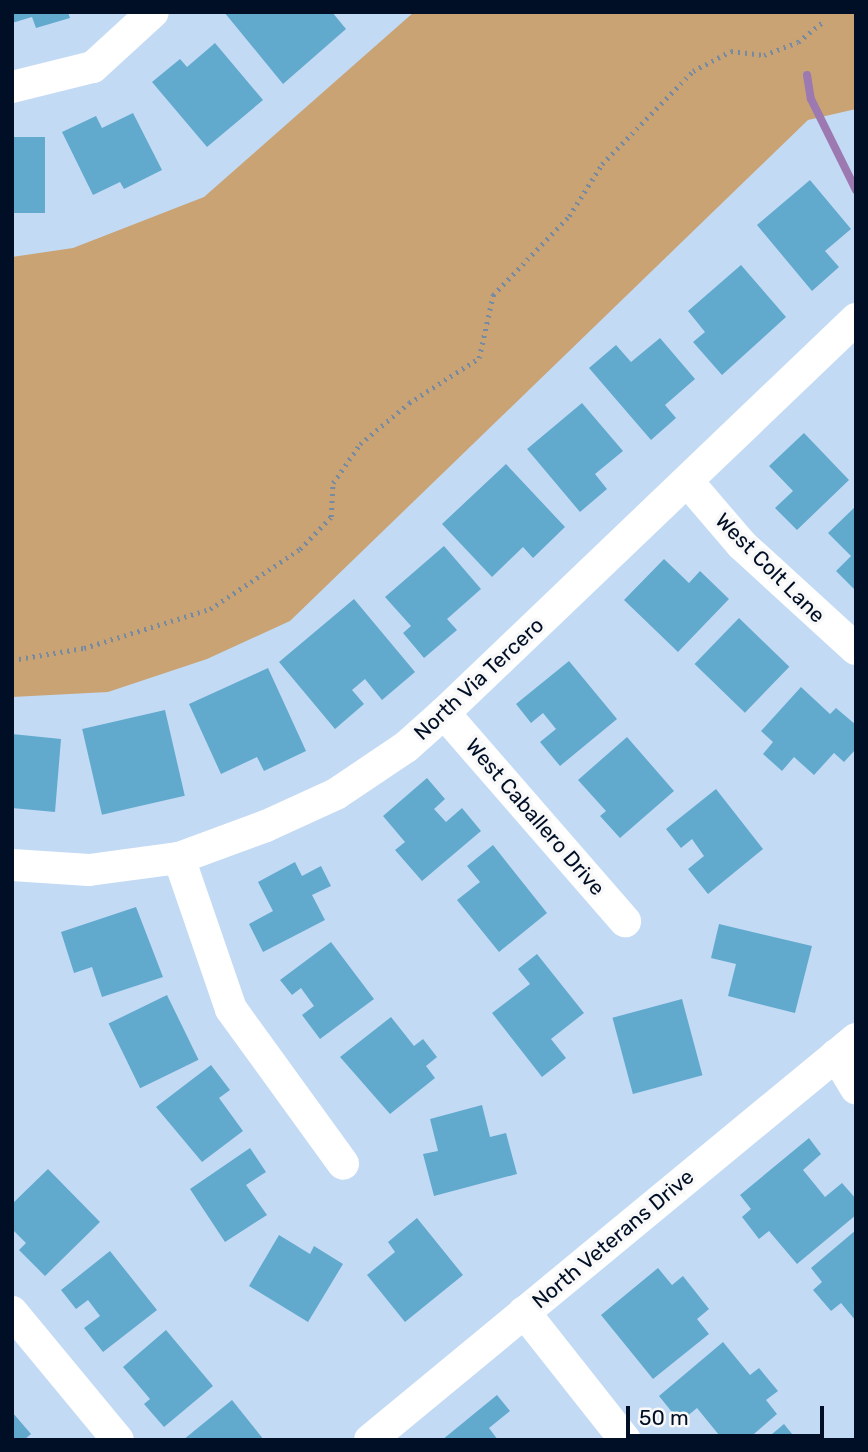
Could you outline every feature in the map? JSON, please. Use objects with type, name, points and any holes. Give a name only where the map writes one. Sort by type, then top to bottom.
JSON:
[{"type":"street","points":[[12,87],[93,67],[153,12]]},
{"type":"street","name":"North Via Tercero","points":[[12,865],[89,870],[179,858],[266,826],[336,794],[406,747],[444,713],[856,319]]},
{"type":"street","name":"West Colt Lane","points":[[688,482],[742,545],[856,649]]},
{"type":"street","name":"West Caballero Drive","points":[[444,713],[625,921]]},
{"type":"street","points":[[179,858],[231,1009],[343,1164]]},
{"type":"street","points":[[846,1047],[856,1088]]},
{"type":"street","name":"North Veterans Drive","points":[[369,1440],[846,1047]]},
{"type":"street","points":[[12,1312],[118,1440]]},
{"type":"street","points":[[524,1312],[625,1440]]},
{"type":"path","points":[[12,660],[84,648],[210,609],[300,549],[331,517],[333,483],[360,444],[409,404],[479,358],[493,295],[569,216],[602,164],[693,71],[731,51],[764,55],[798,43],[824,21]]},
{"type":"shaded area","points":[[414,12],[856,12],[856,109],[808,120],[290,621],[207,659],[108,692],[12,697],[12,257],[73,248],[204,197]]},
{"type":"building","points":[[12,12],[68,12],[70,18],[36,28],[32,17],[12,23]]},
{"type":"building","points":[[224,12],[332,12],[346,29],[283,84]]},
{"type":"building","points":[[215,43],[263,100],[207,147],[152,82],[180,59],[187,67]]},
{"type":"building","points":[[133,113],[162,170],[124,189],[120,182],[93,195],[62,132],[96,116],[102,128]]},
{"type":"building","points":[[12,137],[45,137],[45,213],[12,213]]},
{"type":"building","points":[[810,180],[851,229],[825,251],[839,267],[812,291],[757,225]]},
{"type":"building","points":[[741,265],[786,317],[722,375],[693,342],[705,332],[688,311]]},
{"type":"building","points":[[660,338],[695,379],[665,405],[676,418],[651,440],[589,368],[616,345],[631,362]]},
{"type":"building","points":[[582,403],[623,451],[595,474],[607,489],[580,512],[527,449]]},
{"type":"building","points":[[804,433],[849,480],[797,530],[775,508],[793,491],[769,466]]},
{"type":"building","points":[[506,464],[565,527],[533,558],[523,547],[492,577],[442,524]]},
{"type":"building","points":[[856,506],[856,591],[836,571],[851,556],[828,533]]},
{"type":"building","points":[[444,546],[481,589],[447,619],[457,630],[424,658],[403,633],[411,626],[385,597]]},
{"type":"building","points":[[664,559],[689,583],[700,571],[729,599],[678,652],[624,600]]},
{"type":"building","points":[[354,599],[415,672],[382,700],[365,679],[352,690],[364,704],[335,729],[279,662]]},
{"type":"building","points":[[739,618],[789,667],[745,713],[695,664]]},
{"type":"building","points":[[569,661],[617,719],[560,766],[540,742],[556,729],[543,713],[531,723],[516,704]]},
{"type":"building","points":[[268,668],[306,751],[264,771],[257,757],[221,774],[189,704]]},
{"type":"building","points":[[801,687],[830,714],[836,708],[856,725],[856,749],[844,762],[834,753],[814,775],[794,757],[782,771],[763,754],[773,742],[761,731]]},
{"type":"building","points":[[165,710],[185,796],[102,815],[82,729]]},
{"type":"building","points":[[12,734],[61,739],[55,812],[12,808]]},
{"type":"building","points":[[627,737],[674,791],[620,838],[600,816],[606,811],[578,780]]},
{"type":"building","points":[[427,778],[445,799],[434,809],[446,822],[462,808],[481,831],[422,881],[395,850],[405,842],[383,816]]},
{"type":"building","points":[[716,789],[763,849],[708,894],[688,869],[704,856],[692,839],[681,848],[666,829]]},
{"type":"building","points":[[493,845],[547,913],[499,952],[457,900],[480,882],[467,866]]},
{"type":"building","points":[[295,862],[302,876],[321,866],[331,886],[312,895],[325,920],[263,952],[249,924],[273,911],[258,882]]},
{"type":"building","points":[[136,907],[163,977],[102,997],[92,967],[74,973],[61,932]]},
{"type":"building","points":[[719,924],[812,946],[795,1013],[728,996],[736,964],[711,958]]},
{"type":"building","points":[[331,942],[374,999],[320,1039],[302,1015],[314,1006],[301,988],[292,995],[280,980]]},
{"type":"building","points":[[537,954],[584,1013],[551,1039],[566,1058],[542,1077],[492,1013],[530,984],[518,969]]},
{"type":"building","points":[[167,995],[199,1060],[140,1088],[109,1023]]},
{"type":"building","points":[[682,999],[702,1075],[633,1094],[612,1018]]},
{"type":"building","points":[[391,1017],[414,1046],[423,1039],[437,1057],[426,1066],[435,1078],[390,1114],[340,1057]]},
{"type":"building","points":[[211,1065],[230,1090],[219,1098],[243,1131],[202,1162],[156,1107]]},
{"type":"building","points":[[482,1105],[490,1137],[506,1133],[517,1174],[434,1196],[423,1154],[438,1151],[430,1119]]},
{"type":"building","points":[[809,1138],[821,1154],[803,1170],[825,1197],[842,1183],[856,1199],[856,1215],[797,1264],[769,1231],[759,1239],[742,1217],[751,1209],[740,1195]]},
{"type":"building","points":[[250,1148],[266,1172],[246,1185],[267,1215],[225,1242],[190,1189]]},
{"type":"building","points":[[48,1169],[100,1222],[45,1276],[19,1250],[26,1243],[12,1229],[12,1204]]},
{"type":"building","points":[[417,1218],[463,1275],[405,1322],[367,1275],[395,1252],[388,1242]]},
{"type":"building","points":[[856,1230],[856,1321],[841,1303],[831,1311],[813,1290],[822,1282],[811,1268]]},
{"type":"building","points":[[279,1235],[310,1254],[314,1246],[343,1264],[308,1322],[249,1286]]},
{"type":"building","points":[[110,1251],[157,1310],[103,1352],[84,1328],[100,1316],[88,1300],[76,1309],[61,1290]]},
{"type":"building","points":[[658,1268],[672,1285],[683,1276],[709,1309],[697,1319],[709,1334],[653,1379],[601,1315]]},
{"type":"building","points":[[166,1330],[213,1386],[164,1427],[144,1404],[150,1399],[123,1367]]},
{"type":"building","points":[[723,1342],[750,1375],[759,1368],[778,1391],[766,1400],[777,1414],[747,1440],[713,1440],[719,1435],[697,1408],[680,1422],[659,1396]]},
{"type":"building","points":[[497,1395],[510,1411],[489,1428],[498,1440],[442,1440]]},
{"type":"building","points":[[232,1400],[264,1440],[183,1440]]},
{"type":"building","points":[[12,1412],[31,1434],[24,1440],[12,1440]]},
{"type":"building","points":[[784,1424],[797,1440],[765,1440]]},
{"type":"waterway","points":[[807,75],[811,99],[856,190]]}]
